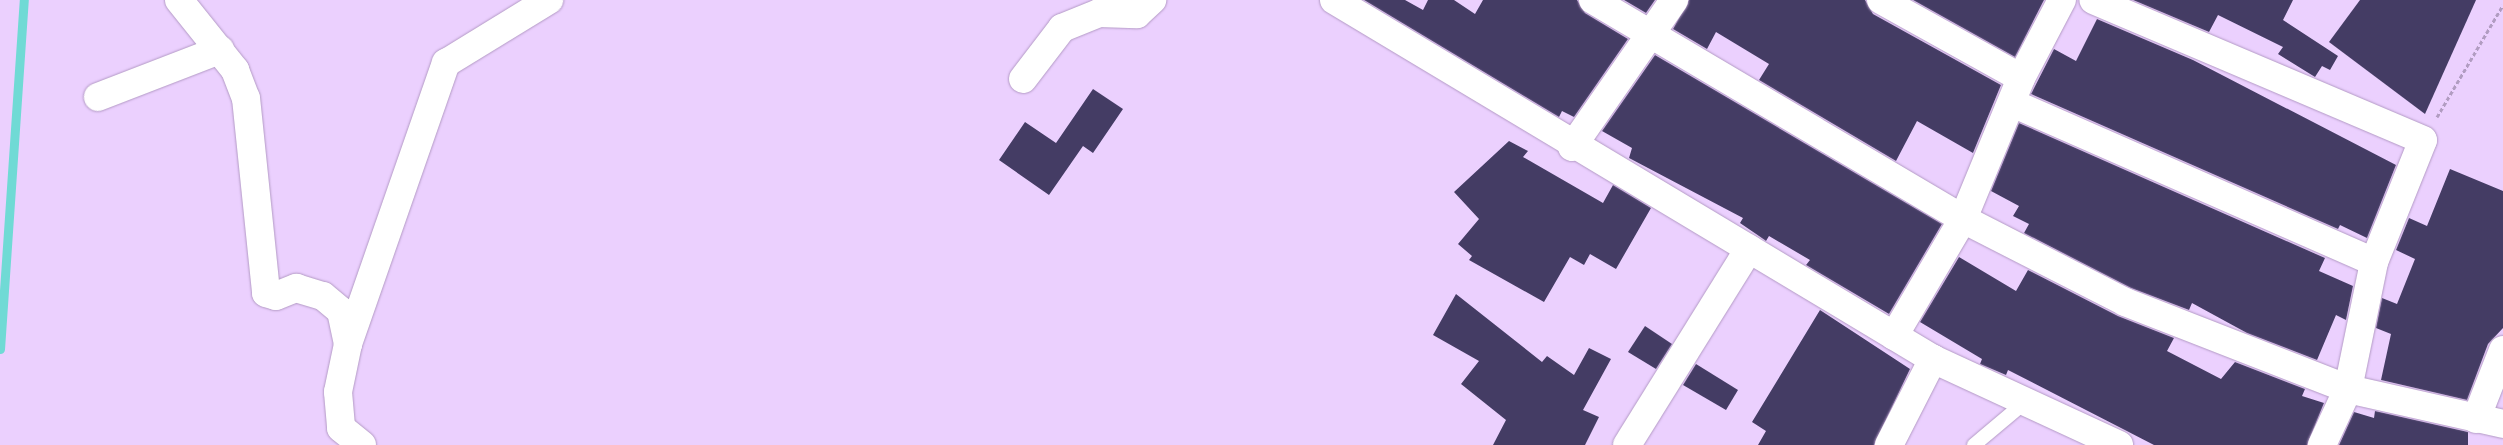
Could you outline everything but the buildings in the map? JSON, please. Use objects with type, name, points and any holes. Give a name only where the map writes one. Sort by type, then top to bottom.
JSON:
[{"type":"street","points":[[179,0],[235,70],[246,98],[266,293],[276,296],[296,288],[323,296],[341,311],[348,344]]},
{"type":"street","points":[[362,445],[341,428],[338,392],[348,344],[446,63],[549,0]]},
{"type":"street","points":[[1022,79],[1062,28],[1099,13],[1137,14],[1152,0]]},
{"type":"street","points":[[1334,0],[1572,147],[1749,249],[1933,359],[2119,445]]},
{"type":"street","points":[[1593,0],[1963,219],[2125,302],[2348,389],[2503,424]]},
{"type":"street","points":[[1572,147],[1648,33],[1674,0]]},
{"type":"street","points":[[1881,0],[1910,7],[2017,90],[2374,262]]},
{"type":"street","points":[[1894,336],[1963,219],[2017,90],[2062,0]]},
{"type":"street","points":[[2092,0],[2423,140],[2374,262],[2348,389],[2322,445]]},
{"type":"street","points":[[98,98],[220,50]]},
{"type":"street","points":[[1627,445],[1749,249]]},
{"type":"street","points":[[2476,419],[2503,350]]},
{"type":"street","points":[[1889,445],[1933,359]]},
{"type":"lane","points":[[1974,445],[2026,402]]},
{"type":"path","points":[[2423,140],[2503,5]]},
{"type":"waterway","points":[[0,349],[24,0]]}]
